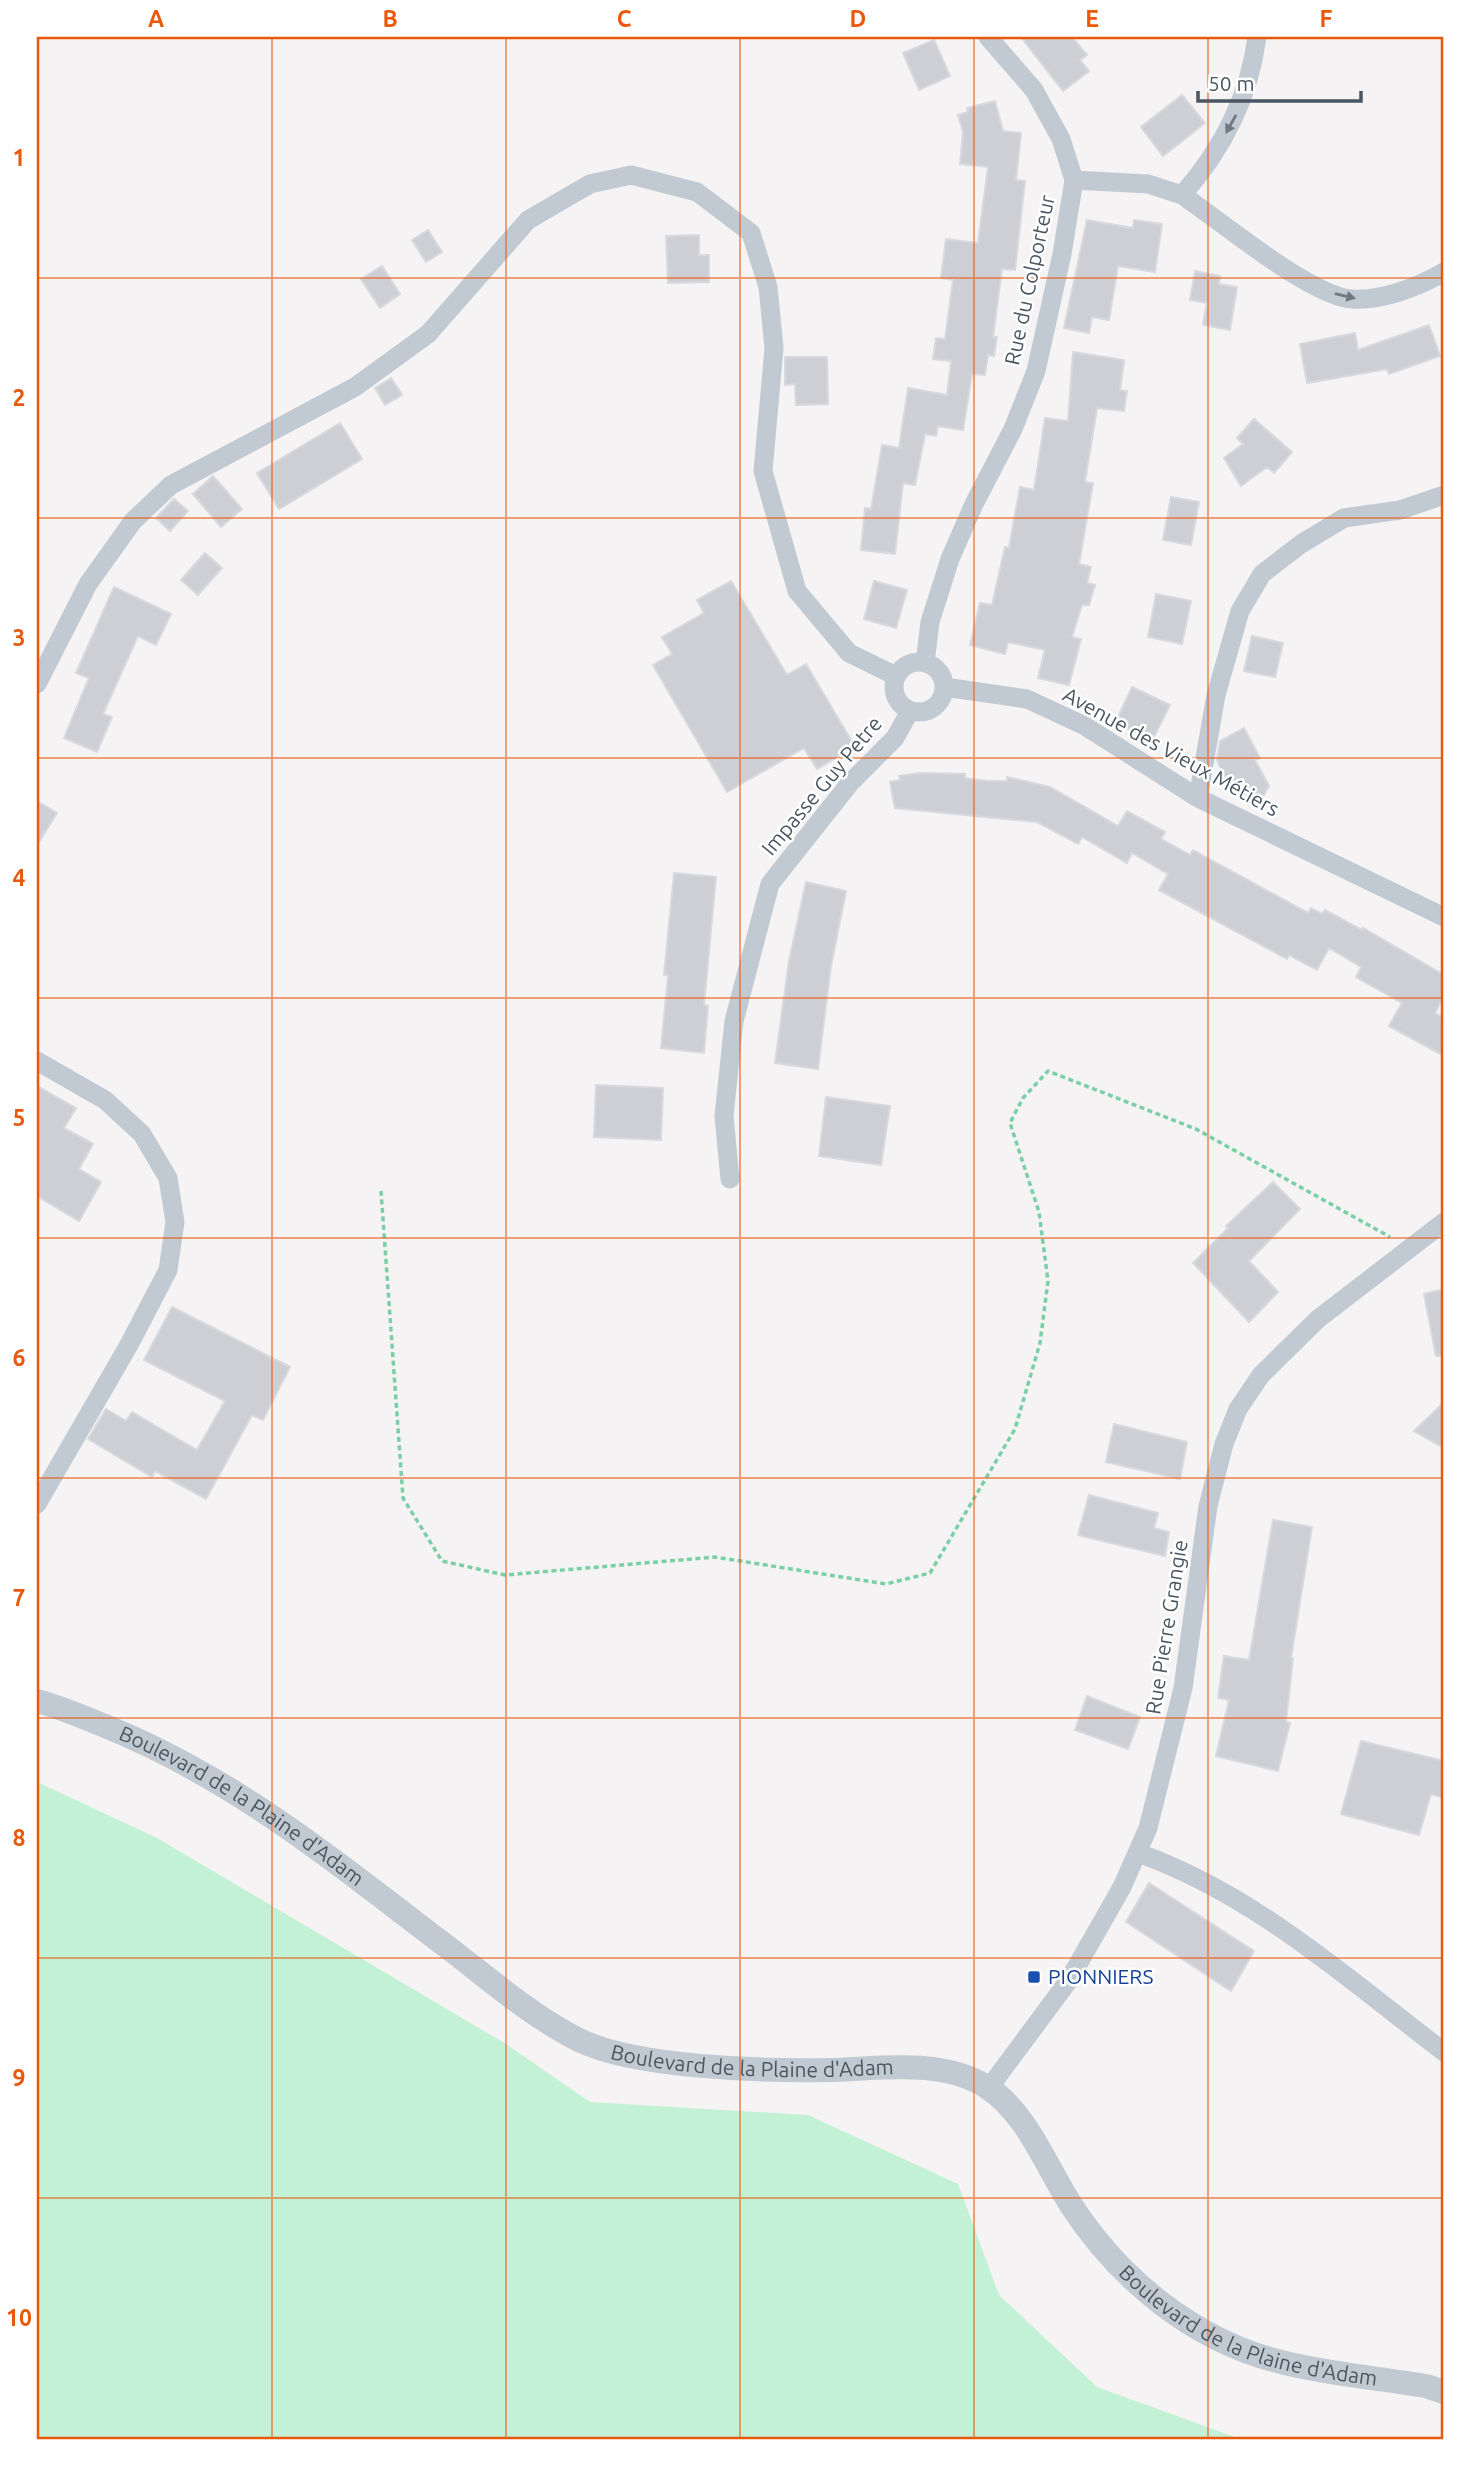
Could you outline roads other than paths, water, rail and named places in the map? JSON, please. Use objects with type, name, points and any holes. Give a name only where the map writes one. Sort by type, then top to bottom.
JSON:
[{"type":"street","name":"Rue du Colporteur","points":[[925,663],[930,622],[950,559],[974,503],[1013,429],[1036,371],[1057,281],[1074,180],[1061,139],[1034,90],[989,37]]},
{"type":"street","points":[[1182,195],[1208,166],[1243,101],[1257,37]]},
{"type":"street","points":[[37,684],[88,584],[133,521],[171,485],[355,387],[428,334],[528,220],[590,184],[631,175],[697,191],[751,233],[768,287],[774,348],[763,471],[797,591],[849,653],[896,676]]},
{"type":"street","points":[[1074,180],[1148,184],[1182,195],[1232,232],[1317,287],[1351,299],[1401,292],[1444,272]]},
{"type":"street","points":[[1198,798],[1216,695],[1240,611],[1262,573],[1300,544],[1344,518],[1400,510],[1444,495]]},
{"type":"street","points":[[925,663],[939,672],[944,687],[933,707],[926,711],[911,710],[897,700],[894,692],[896,676],[909,664],[925,663]]},
{"type":"street","name":"Avenue des Vieux Métiers","points":[[944,687],[1027,699],[1085,726],[1198,798],[1444,917]]},
{"type":"street","name":"Impasse Guy Petre","points":[[730,1180],[724,1116],[734,1021],[770,884],[850,783],[895,738],[911,710]]},
{"type":"street","points":[[37,1061],[105,1100],[142,1134],[169,1178],[176,1222],[168,1270],[130,1343],[37,1504]]},
{"type":"street","name":"Rue Pierre Grangie","points":[[989,2088],[1069,1980],[1138,1853],[1148,1828],[1183,1688],[1208,1506],[1224,1444],[1238,1409],[1261,1376],[1318,1319],[1444,1222]]},
{"type":"street","name":"Boulevard de la Plaine d'Adam","points":[[37,1701],[160,1748],[262,1807],[527,2007],[580,2040],[623,2054],[778,2071],[933,2068],[964,2074],[989,2088],[1012,2109],[1098,2241],[1141,2286],[1175,2314],[1238,2348],[1281,2362],[1426,2385],[1444,2392]]},
{"type":"street","points":[[1138,1853],[1165,1863],[1262,1914],[1444,2052]]},
{"type":"place","name":"PIONNIERS","points":[[1034,1977]]}]
